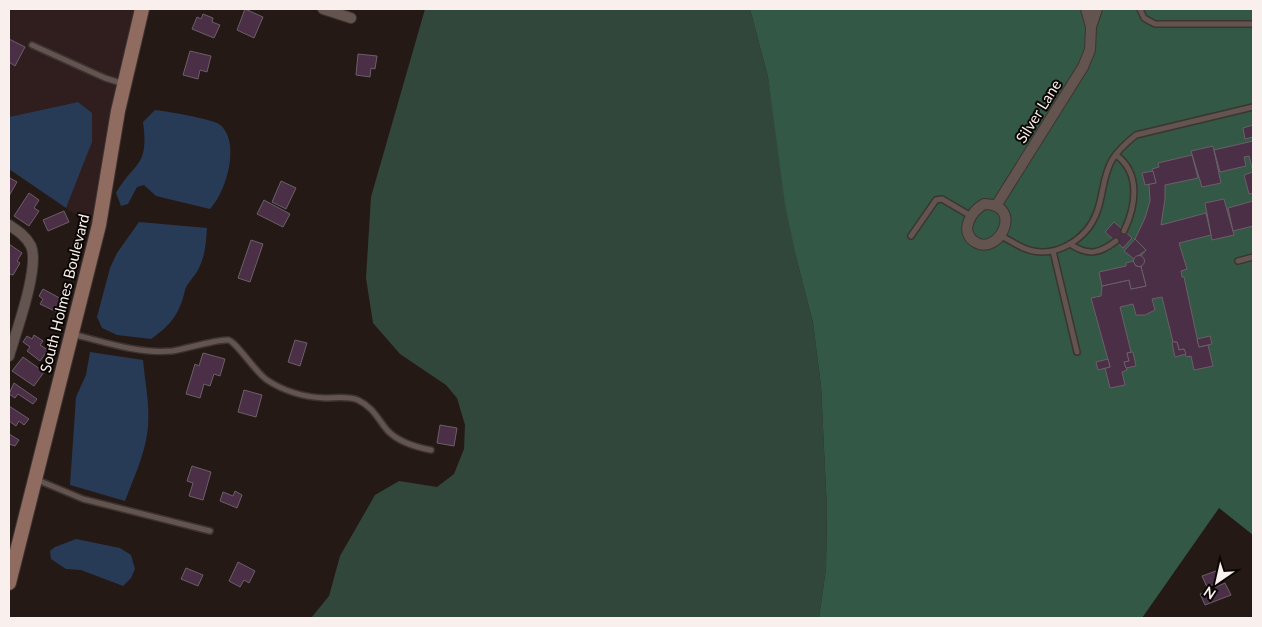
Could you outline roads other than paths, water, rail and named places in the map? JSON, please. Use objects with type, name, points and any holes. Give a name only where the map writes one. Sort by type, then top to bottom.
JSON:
[{"type":"main road","name":"South Holmes Boulevard","points":[[9,583],[99,224],[124,84],[142,9]]},
{"type":"street","points":[[323,9],[351,18]]},
{"type":"street","name":"Silver Lane","points":[[996,206],[1083,68],[1090,50],[1091,27],[1086,9]]},
{"type":"street","name":"Silver Lane","points":[[1091,27],[1098,9]]},
{"type":"street","points":[[984,204],[996,206],[1001,209],[1005,217],[1005,227],[1001,236],[993,242],[984,245],[975,242],[969,236],[967,227],[971,216],[976,209],[984,204]]},
{"type":"street","points":[[9,225],[27,240],[34,256],[22,314],[9,356]]},
{"type":"lane","points":[[1140,9],[1144,18],[1155,24],[1253,24]]},
{"type":"lane","points":[[32,45],[105,78],[124,84]]},
{"type":"lane","points":[[1001,236],[1029,250],[1053,251],[1070,244],[1087,231],[1097,213],[1111,162],[1123,145],[1136,136],[1253,107]]},
{"type":"lane","points":[[1116,155],[1125,161],[1132,180],[1133,204],[1131,216],[1124,231]]},
{"type":"lane","points":[[911,236],[936,200],[942,199],[971,216]]},
{"type":"lane","points":[[1070,244],[1081,252],[1092,254],[1106,249],[1116,241]]},
{"type":"lane","points":[[1053,251],[1077,352]]},
{"type":"lane","points":[[1238,261],[1253,257]]},
{"type":"lane","points":[[71,334],[146,352],[173,351],[229,340],[237,345],[248,363],[268,381],[294,394],[324,398],[351,398],[360,401],[371,408],[393,435],[416,447],[431,450]]},
{"type":"lane","points":[[35,478],[83,499],[210,531]]},
{"type":"water","points":[[78,102],[92,113],[92,142],[66,208],[9,169],[9,117]]},
{"type":"water","points":[[155,110],[214,122],[219,124],[226,132],[230,142],[229,167],[226,180],[210,209],[156,196],[144,185],[137,187],[128,204],[121,206],[116,193],[142,156],[144,147],[143,122]]},
{"type":"water","points":[[139,222],[207,228],[202,260],[197,272],[186,287],[174,318],[151,339],[117,335],[102,328],[97,317],[110,268],[117,253]]},
{"type":"water","points":[[90,352],[143,360],[148,410],[147,436],[125,501],[70,485],[76,397],[86,375]]},
{"type":"water","points":[[76,539],[120,548],[131,555],[135,569],[131,578],[123,586],[81,570],[66,569],[51,559],[50,551],[55,547]]}]
